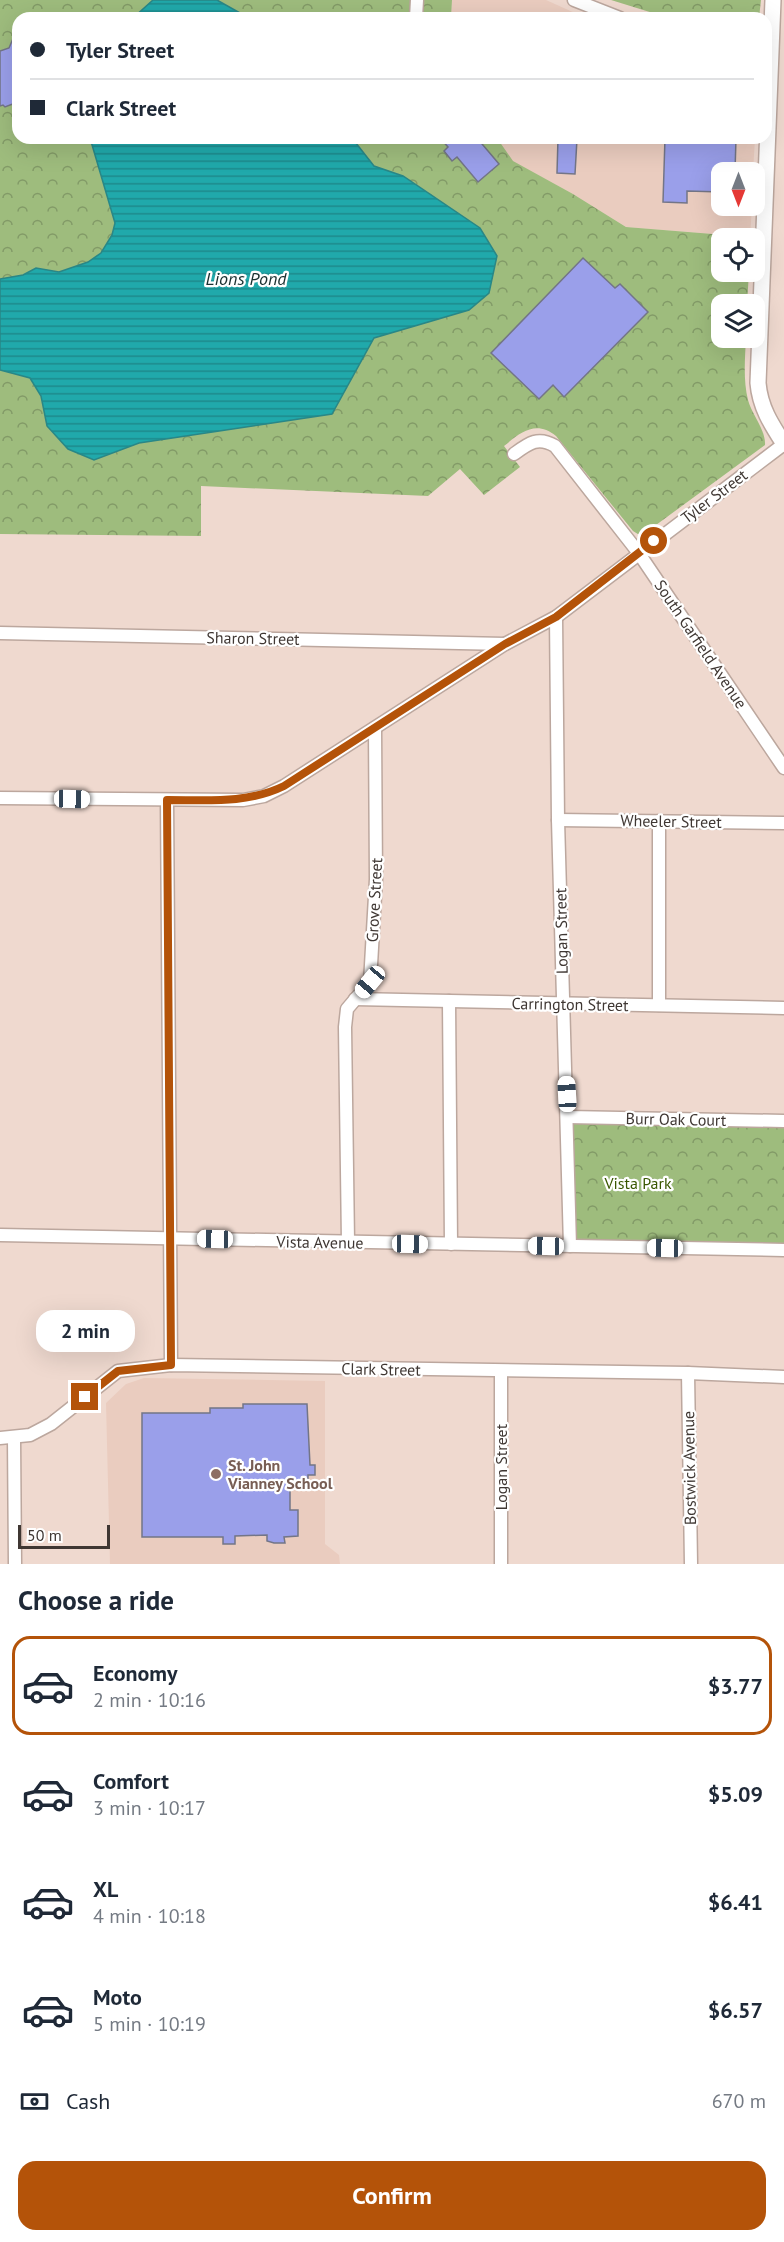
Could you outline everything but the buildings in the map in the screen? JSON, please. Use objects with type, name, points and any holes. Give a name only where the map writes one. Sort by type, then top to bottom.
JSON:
[{"type":"main road","points":[[766,144],[758,382],[760,399],[767,417],[784,444]]},
{"type":"street","points":[[574,0],[605,12]]},
{"type":"street","name":"South Garfield Avenue","points":[[514,454],[536,440],[545,440],[555,446],[639,552],[784,768]]},
{"type":"street","name":"Tyler Street","points":[[0,798],[243,800],[264,796],[284,786],[505,644],[556,617],[784,444]]},
{"type":"street","name":"Logan Street","points":[[556,617],[558,820],[570,1246]]},
{"type":"street","name":"Sharon Street","points":[[0,633],[505,644]]},
{"type":"street","name":"Grove Street","points":[[348,1242],[345,1027],[347,1008],[370,982],[376,879],[375,728]]},
{"type":"street","points":[[167,800],[171,1365]]},
{"type":"street","name":"Wheeler Street","points":[[558,820],[784,823]]},
{"type":"street","points":[[658,821],[658,1005]]},
{"type":"street","name":"Carrington Street","points":[[355,999],[784,1008]]},
{"type":"street","points":[[448,1001],[451,1244]]},
{"type":"street","name":"Burr Oak Court","points":[[568,1117],[784,1121]]},
{"type":"street","name":"Vista Avenue","points":[[0,1235],[784,1250]]},
{"type":"street","name":"Clark Street","points":[[0,1438],[30,1435],[51,1424],[118,1371],[171,1365],[688,1373],[784,1377]]},
{"type":"street","name":"Logan Street","points":[[501,1371],[501,1564]]},
{"type":"street","name":"Bostwick Avenue","points":[[688,1373],[691,1564]]},
{"type":"street","points":[[14,1438],[15,1564]]},
{"type":"shaded area","points":[[452,0],[546,0],[573,12],[451,12]]},
{"type":"shaded area","points":[[501,144],[755,144],[754,162],[711,162],[711,216],[751,216],[751,228],[711,228],[711,234],[626,227],[573,194],[512,161]]},
{"type":"shaded area","name":"St. John Vianney School","points":[[144,1378],[325,1381],[325,1544],[339,1555],[340,1564],[110,1564],[106,1403],[126,1384]]},
{"type":"green space","points":[[0,0],[452,0],[451,12],[12,12],[12,144],[501,144],[513,161],[626,227],[711,234],[711,282],[748,282],[748,294],[711,294],[711,348],[746,348],[746,392],[765,439],[765,445],[641,536],[633,531],[556,436],[549,431],[535,428],[516,436],[504,446],[520,467],[484,495],[460,469],[428,496],[201,486],[201,536],[0,534]]},
{"type":"green space","points":[[611,0],[761,0],[760,12],[650,12]]},
{"type":"green space","name":"Vista Park","points":[[568,1117],[784,1121],[784,1250],[570,1246]]},
{"type":"water","points":[[153,0],[217,0],[238,12],[140,12]]},
{"type":"water","name":"Lions Pond","points":[[92,144],[357,144],[374,166],[403,176],[480,228],[497,256],[489,293],[469,310],[374,338],[332,414],[139,443],[94,460],[68,449],[47,426],[41,396],[30,378],[0,370],[0,279],[23,275],[36,268],[59,272],[88,262],[101,253],[112,235],[115,223]]},
{"type":"place","name":"St. John Vianney School","points":[[216,1474]]},
{"type":"route","points":[[85,1397],[118,1371],[171,1365],[167,800],[243,800],[264,796],[284,786],[505,644],[556,617],[654,541]]}]
